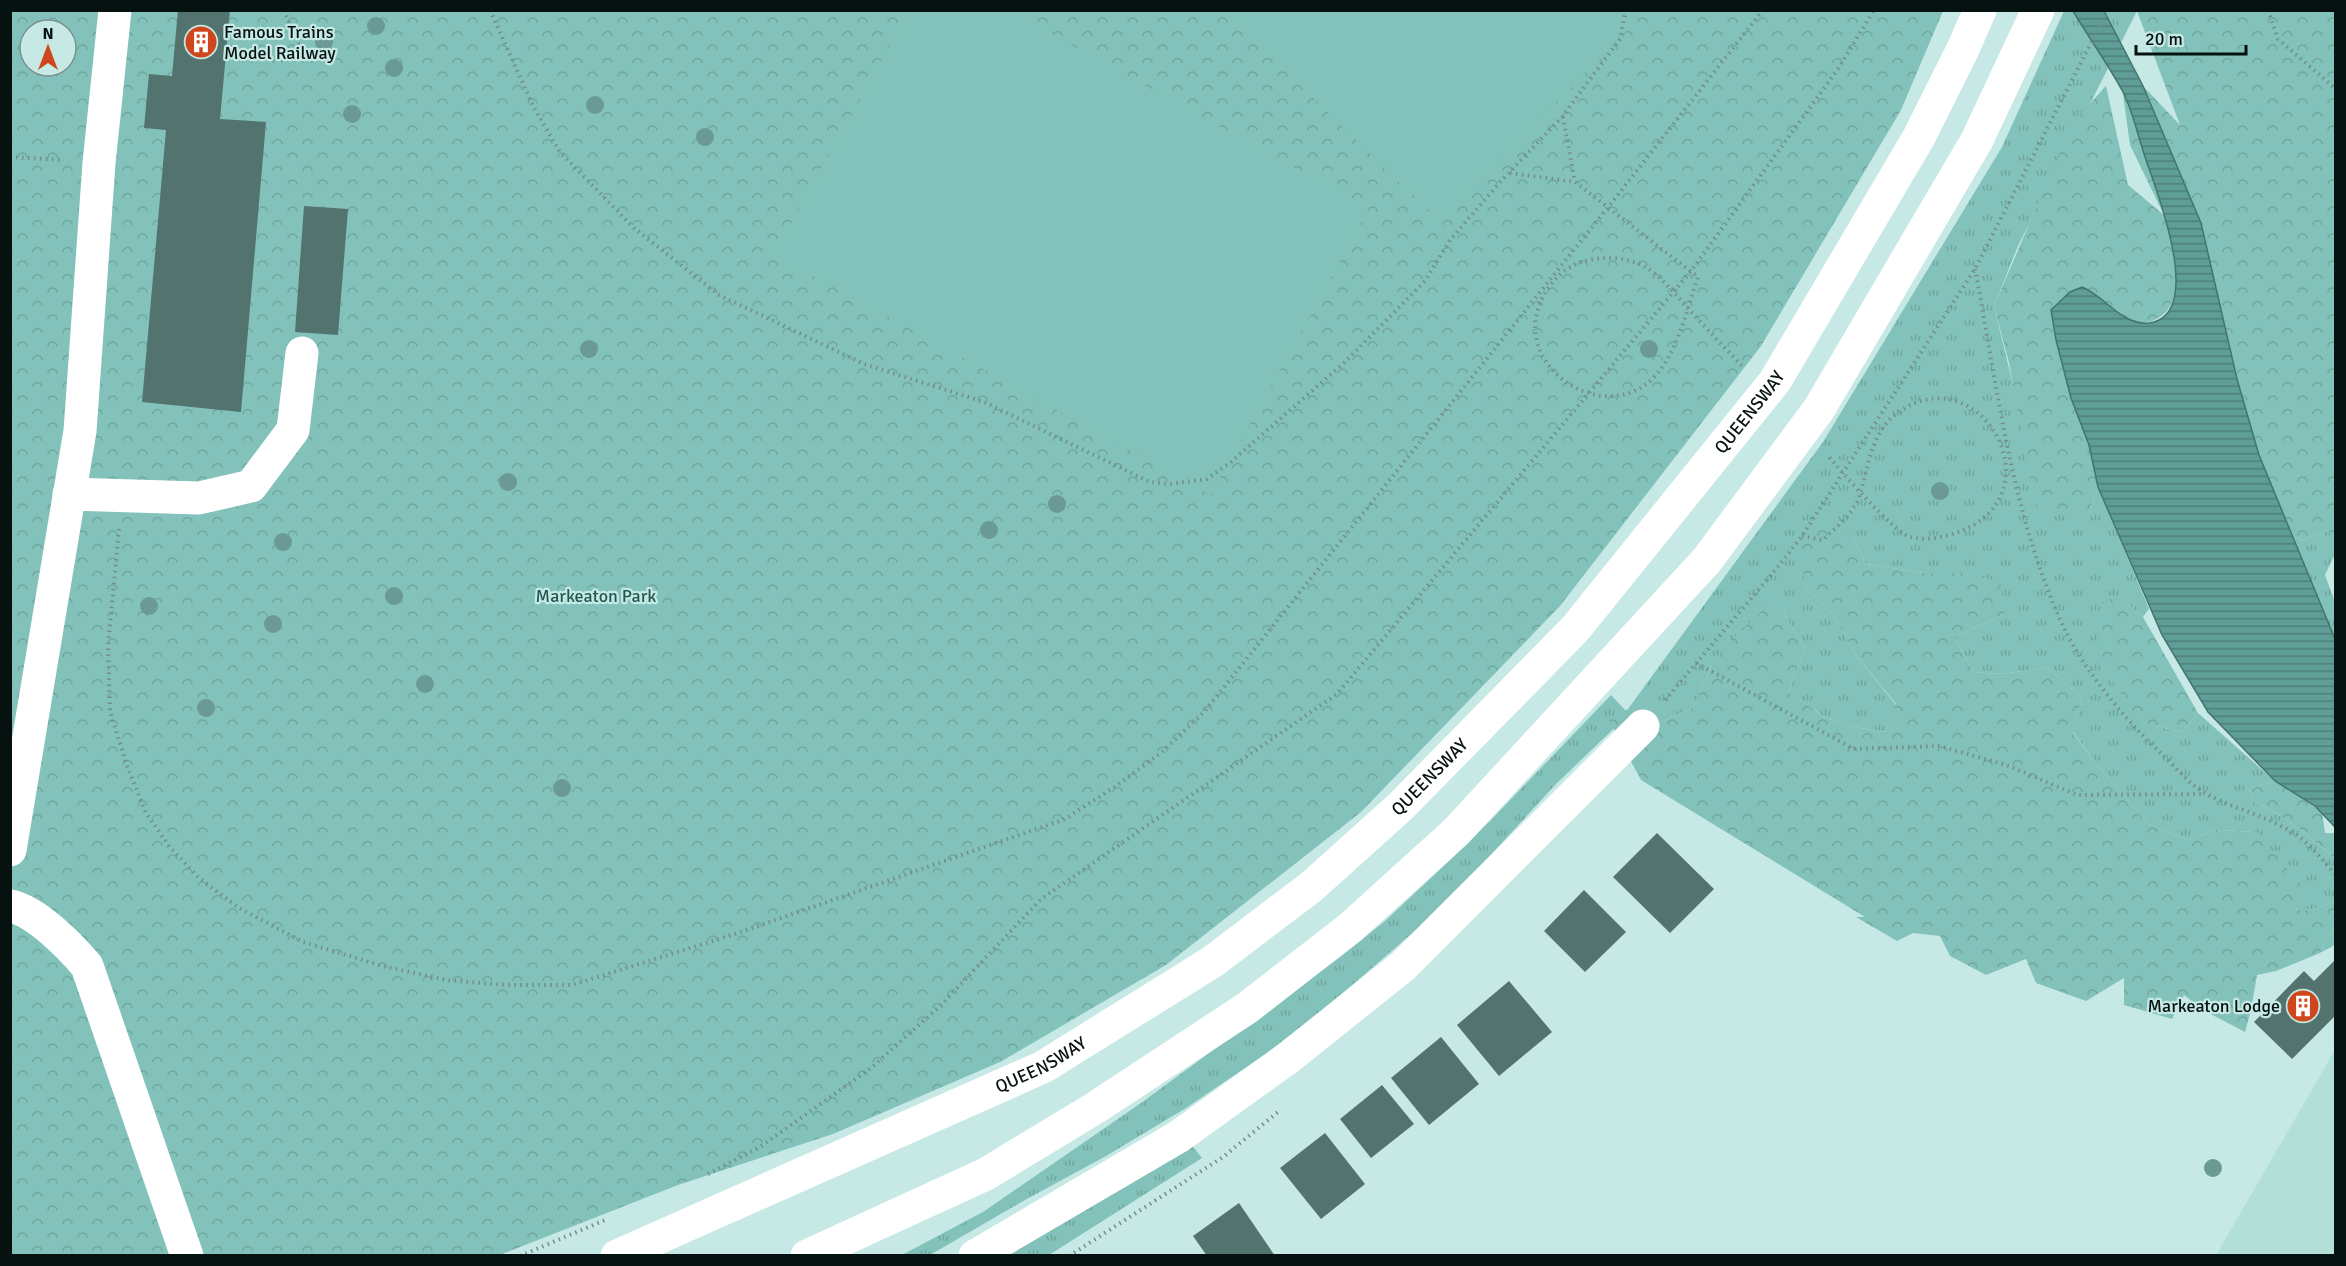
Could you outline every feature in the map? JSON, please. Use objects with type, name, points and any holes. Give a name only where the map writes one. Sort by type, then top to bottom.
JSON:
[{"type":"main road","points":[[10,850],[80,431],[99,163],[115,10]]},
{"type":"main road","name":"QUEENSWAY","points":[[617,1256],[1043,1067],[1212,962],[1311,887],[1392,816],[1575,629],[1775,381],[1919,137],[1963,50],[1980,10]]},
{"type":"main road","points":[[807,1256],[986,1174],[1104,1102],[1247,1008],[1350,928],[1456,832],[1707,560],[1819,409],[1977,140],[2036,14]]},
{"type":"main road","points":[[69,494],[199,498],[251,486],[293,430],[302,353]]},
{"type":"main road","points":[[975,1256],[1178,1137],[1288,1058],[1403,966],[1643,726]]},
{"type":"main road","points":[[10,906],[23,909],[72,949],[87,966],[187,1256]]},
{"type":"path","points":[[284,10],[301,50]]},
{"type":"path","points":[[490,10],[533,106],[560,152],[634,228],[719,295],[864,364],[984,402],[1150,482],[1169,484],[1206,479],[1231,462],[1345,362],[1425,281],[1450,240],[1562,117],[1620,39],[1626,10]]},
{"type":"path","points":[[122,495],[108,646],[110,711],[127,766],[146,813],[169,846],[199,878],[239,908],[303,942],[386,967],[447,980],[506,985],[572,985],[735,934],[1065,819],[1116,786],[1161,752],[1204,712],[1763,10]]},
{"type":"path","points":[[708,1174],[760,1147],[871,1068],[941,1005],[1041,899],[1337,694],[1691,271],[1838,69],[1874,10]]},
{"type":"path","points":[[1643,726],[1802,536],[1975,269],[2108,10]]},
{"type":"path","points":[[2268,10],[2278,39],[2336,89]]},
{"type":"path","points":[[1562,117],[1575,182]]},
{"type":"path","points":[[10,157],[99,163]]},
{"type":"path","points":[[1510,173],[1575,182],[1698,277],[1676,344],[1662,367]]},
{"type":"path","points":[[1975,269],[2024,517],[2041,573],[2066,633],[2100,685],[2146,740],[2206,794],[2292,832],[2317,854],[2336,876]]},
{"type":"path","points":[[1802,536],[1823,540],[1855,507],[1866,473]]},
{"type":"path","points":[[1696,663],[1854,749],[1940,746],[2009,766],[2077,795],[2206,794]]},
{"type":"path","points":[[520,1256],[614,1216]]},
{"type":"shaded area","points":[[2335,1050],[2335,1255],[2216,1255]]},
{"type":"green space","name":"Markeaton Park","points":[[10,11],[1943,11],[1901,110],[1761,346],[1560,606],[1361,812],[1166,965],[1000,1062],[833,1134],[678,1185],[497,1256],[11,1255]]},
{"type":"green space","points":[[909,11],[1010,11],[1369,209],[1211,495],[774,254]]},
{"type":"green space","points":[[1223,11],[1646,11],[1440,221]]},
{"type":"green space","points":[[2064,11],[2137,11],[2018,246],[1994,306],[2015,393],[2089,512],[2098,487],[2149,609],[2143,617],[2118,596],[2142,723],[2182,732],[2198,713],[2275,781],[2250,789],[2253,802],[2297,827],[2335,859],[2335,902],[2313,909],[2291,910],[2277,858],[2256,832],[2217,830],[2187,840],[2148,824],[2097,765],[2073,732],[2082,698],[2048,668],[2000,674],[1974,672],[1954,637],[2005,614],[1967,573],[1925,573],[1866,564],[1854,538],[1804,586],[1836,618],[1855,654],[1896,705],[1885,732],[1847,726],[1823,716],[1789,692],[1805,647],[1789,623],[1783,608],[1713,662],[1693,708],[1659,723],[1628,709],[1823,442],[2002,147]]},
{"type":"green space","points":[[2137,11],[2335,11],[2335,537],[2327,531],[2304,540],[2293,537],[2259,455],[2237,379],[2201,223],[2173,246],[2176,286],[2171,304],[2158,318],[2147,322],[2131,321],[2082,287],[2051,310],[2071,398],[2089,445],[2098,487],[2089,512],[2040,517],[2033,497],[2009,363],[1994,306],[2073,122],[2106,86],[2128,185],[2164,215],[2130,145],[2123,94],[2143,86],[2180,125]]},
{"type":"green space","points":[[1819,522],[1854,538],[1866,564],[1925,573],[1967,573],[2000,582],[2005,614],[1954,637],[1974,672],[2000,674],[2048,668],[2082,698],[2073,733],[2097,765],[2148,824],[2187,840],[2217,830],[2256,832],[2302,886],[2291,910],[2313,909],[2335,902],[2335,926],[2320,953],[2276,971],[2257,975],[2245,1032],[2203,1010],[2184,995],[2172,1019],[2124,1005],[2124,978],[2086,1001],[2036,983],[2026,959],[1986,975],[1950,956],[1940,936],[1913,933],[1897,941],[1856,917],[1865,917],[1641,780],[1609,720],[1628,709],[1659,723],[1693,708],[1713,662],[1738,633],[1771,603],[1783,608],[1789,623],[1805,647],[1789,692],[1823,716],[1847,726],[1885,732],[1896,704],[1855,654],[1836,618],[1804,586],[1802,536]]},
{"type":"green space","points":[[2327,531],[2335,537],[2335,554],[2325,575],[2335,602],[2335,639],[2293,537],[2304,540]]},
{"type":"green space","points":[[2118,596],[2143,617],[2198,713],[2182,732],[2142,723],[2113,682],[2098,645],[2100,603]]},
{"type":"green space","points":[[1611,695],[1629,714],[1556,784],[1478,869],[1424,923],[1321,1012],[1267,1053],[1186,1108],[1106,1156],[930,1255],[900,1256],[983,1212],[1141,1103],[1336,960],[1385,921],[1448,862]]},
{"type":"green space","points":[[2275,781],[2322,812],[2325,833],[2335,833],[2335,859],[2297,827],[2253,802],[2250,789]]},
{"type":"green space","points":[[2335,926],[2335,945],[2320,953]]},
{"type":"green space","points":[[1190,1143],[1202,1158],[1049,1255],[1004,1256]]},
{"type":"water","points":[[2073,11],[2104,11],[2143,86],[2201,223],[2237,379],[2259,455],[2335,639],[2335,827],[2315,806],[2275,781],[2208,712],[2162,635],[2098,487],[2089,445],[2071,398],[2051,310],[2070,292],[2082,287],[2130,320],[2149,323],[2166,315],[2174,298],[2176,275],[2166,221],[2130,108],[2123,92]]},
{"type":"building","points":[[178,10],[230,10],[220,119],[266,122],[241,412],[142,402],[166,130],[144,128],[149,74],[172,76]]},
{"type":"building","points":[[304,206],[348,209],[338,335],[295,332]]},
{"type":"building","points":[[1657,833],[1714,889],[1670,933],[1613,877]]},
{"type":"building","points":[[1584,890],[1626,932],[1585,972],[1544,931]]},
{"type":"building","name":"Markeaton Lodge","points":[[2336,959],[2336,1015],[2292,1059],[2254,1022],[2304,971],[2314,981]]},
{"type":"building","points":[[1509,981],[1552,1032],[1499,1076],[1457,1025]]},
{"type":"building","points":[[1441,1037],[1479,1084],[1429,1125],[1391,1078]]},
{"type":"building","points":[[1382,1085],[1414,1124],[1371,1158],[1340,1119]]},
{"type":"building","points":[[1325,1133],[1365,1184],[1321,1219],[1280,1168]]},
{"type":"building","points":[[1239,1203],[1275,1256],[1207,1256],[1193,1236]]},
{"type":"place","name":"Famous Trains Model Railway","points":[[201,42]]},
{"type":"place","name":"Markeaton Lodge","points":[[2303,1006]]}]
